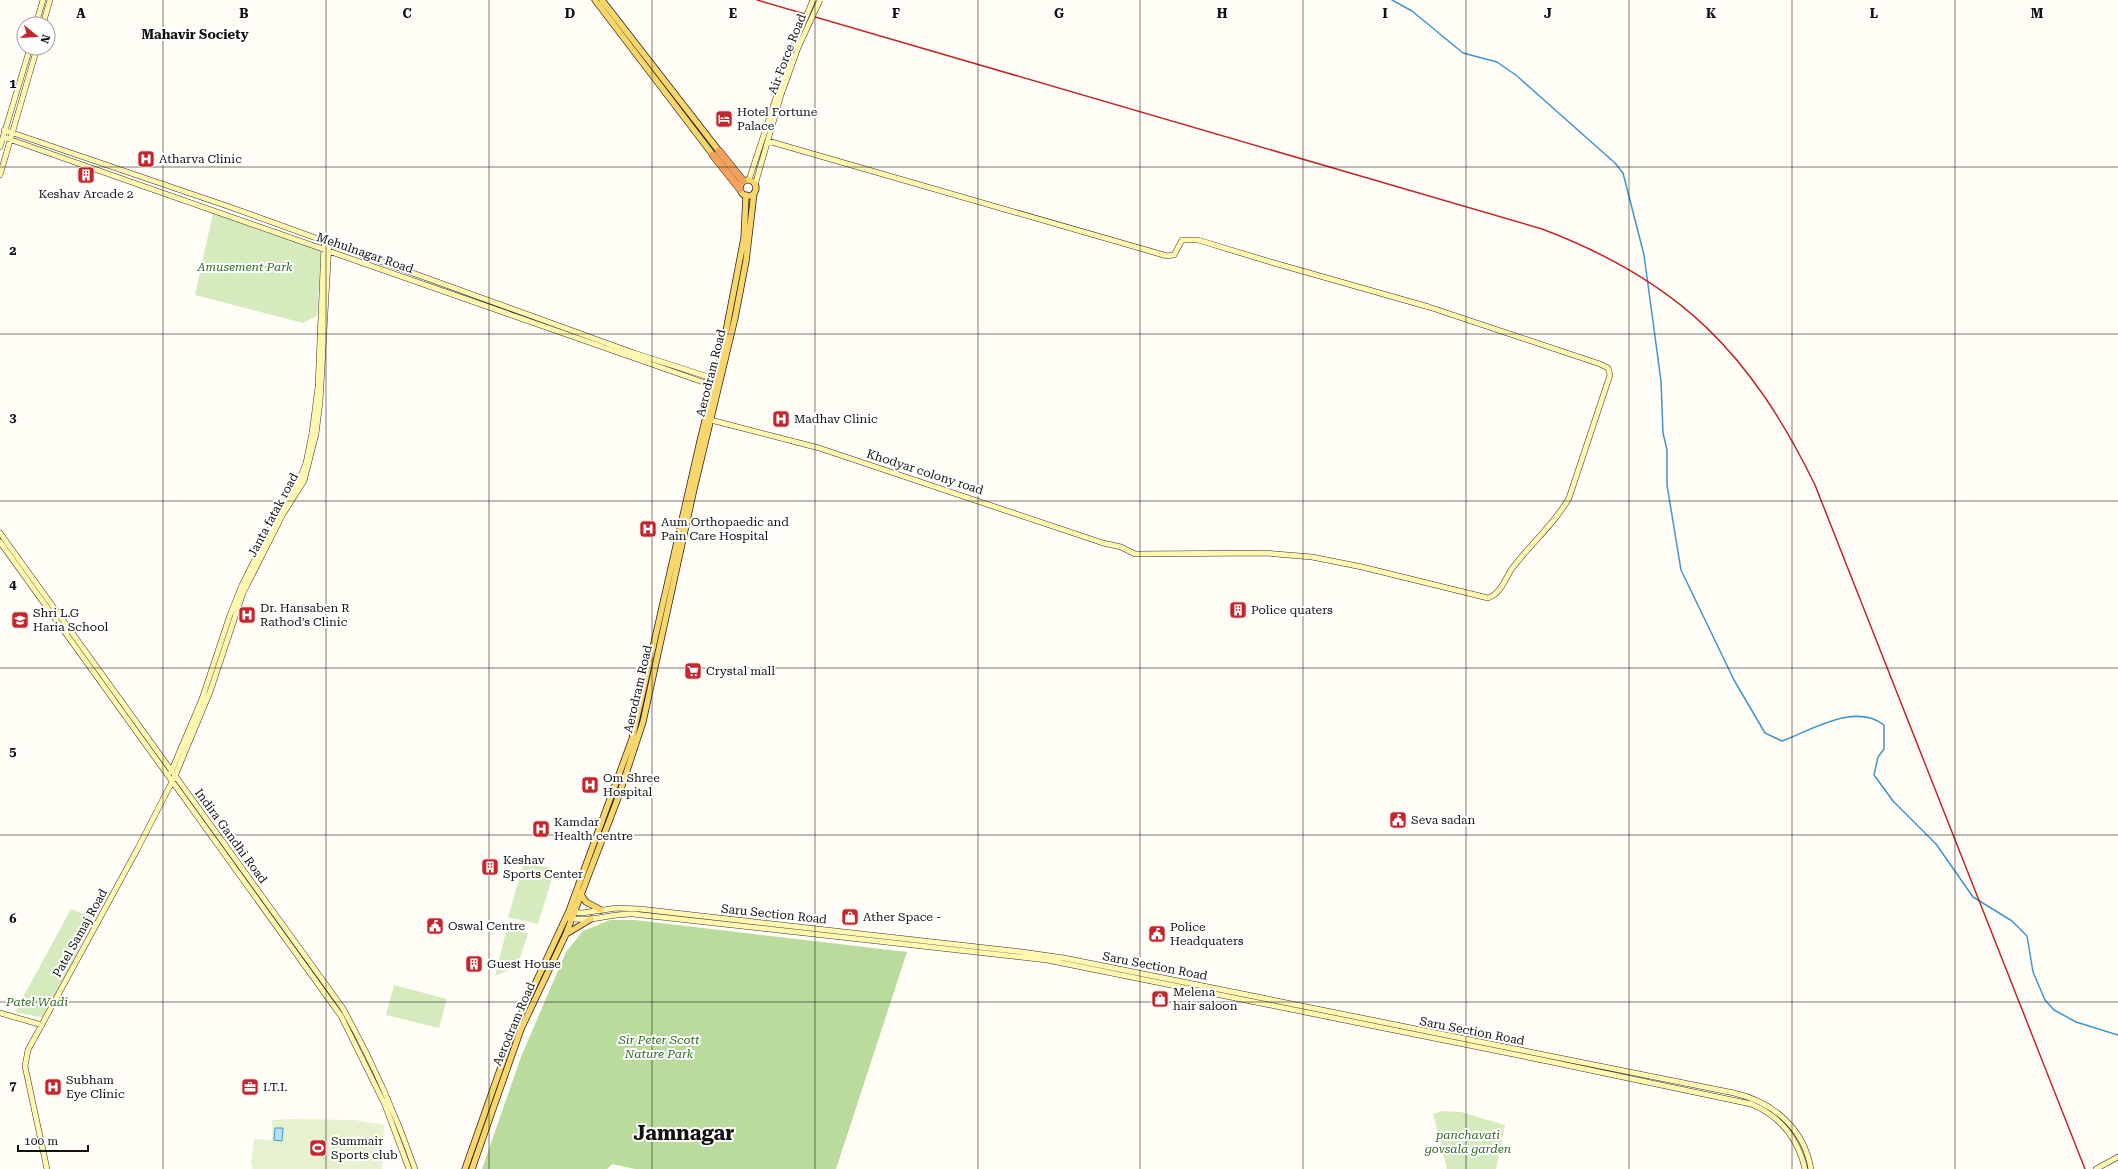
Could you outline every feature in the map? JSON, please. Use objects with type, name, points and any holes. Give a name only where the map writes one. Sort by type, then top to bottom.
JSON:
[{"type":"highway","points":[[716,153],[746,181]]},
{"type":"highway","points":[[716,153],[740,190]]},
{"type":"main road","points":[[595,0],[716,153]]},
{"type":"main road","points":[[602,0],[716,153]]},
{"type":"main road","points":[[754,193],[746,196],[740,190],[746,181],[755,185]]},
{"type":"main road","name":"Aerodram Road","points":[[472,1169],[522,1029],[566,934],[571,912],[636,727],[708,420],[719,380],[746,260],[755,185]]},
{"type":"main road","name":"Aerodram Road","points":[[719,380],[740,258],[746,196]]},
{"type":"main road","name":"Aerodram Road","points":[[571,912],[618,798],[643,722],[708,420]]},
{"type":"main road","points":[[580,893],[586,902],[601,910]]},
{"type":"main road","name":"Aerodram Road","points":[[465,1169],[515,1027],[569,918]]},
{"type":"main road","points":[[566,934],[591,918]]},
{"type":"street","points":[[38,16],[43,0]]},
{"type":"street","points":[[45,16],[50,0]]},
{"type":"street","name":"Air Force Road","points":[[746,181],[791,52],[813,0]]},
{"type":"street","name":"Air Force Road","points":[[755,185],[784,88],[798,48],[820,0]]},
{"type":"street","points":[[0,147],[27,56]]},
{"type":"street","points":[[0,175],[35,56]]},
{"type":"street","name":"Mehulnagar Road","points":[[4,130],[327,242],[634,353],[719,380]]},
{"type":"street","name":"Mehulnagar Road","points":[[3,137],[717,387]]},
{"type":"street","name":"Khodyar colony road","points":[[708,420],[819,448],[1103,543],[1121,547],[1135,554],[1265,553],[1312,557],[1362,566],[1480,597],[1491,597],[1499,590],[1523,555],[1558,516],[1569,498],[1610,375],[1610,370],[1600,364],[1449,313],[1198,240],[1182,240],[1174,255],[1167,256],[768,141]]},
{"type":"street","name":"Janta fatak road","points":[[172,781],[210,692],[243,593],[283,514],[306,475],[316,434],[320,402],[327,242]]},
{"type":"street","points":[[168,776],[202,699],[230,615],[242,585],[271,527],[297,486],[306,463],[312,433],[318,387],[326,250]]},
{"type":"street","name":"Indira Gandhi Road","points":[[0,533],[84,654],[95,674],[119,702],[171,770],[342,1007],[360,1038],[394,1111],[415,1169]]},
{"type":"street","name":"Indira Gandhi Road","points":[[0,542],[84,654],[96,667],[168,776],[341,1016],[385,1105],[409,1169]]},
{"type":"street","points":[[95,674],[96,667]]},
{"type":"street","name":"Patel Samaj Road","points":[[47,1169],[25,1066],[32,1040],[42,1025],[134,855],[172,781]]},
{"type":"street","name":"Saru Section Road","points":[[571,912],[640,909],[1064,958],[1737,1094],[1770,1106],[1788,1121],[1803,1144],[1811,1169]]},
{"type":"street","name":"Saru Section Road","points":[[569,918],[591,918],[618,913],[633,914],[1047,960],[1547,1061],[1751,1104],[1774,1117],[1791,1135],[1801,1152],[1805,1169]]},
{"type":"street","points":[[0,1013],[42,1025]]},
{"type":"street","points":[[2096,1169],[2118,1157]]},
{"type":"green space","name":"Amusement Park","points":[[213,213],[321,250],[317,316],[303,323],[195,295]]},
{"type":"green space","points":[[524,862],[555,869],[538,924],[508,917]]},
{"type":"green space","name":"Patel Wadi","points":[[71,909],[94,918],[45,1018],[15,1012]]},
{"type":"green space","name":"Sir Peter Scott Nature Park","points":[[610,920],[635,920],[907,952],[836,1169],[635,1169],[612,1164],[607,1169],[482,1169],[521,1057],[566,952],[583,931]]},
{"type":"green space","points":[[507,928],[528,934],[517,966],[495,976]]},
{"type":"green space","points":[[394,985],[447,999],[439,1028],[386,1015]]},
{"type":"green space","name":"panchavati govsala garden","points":[[1441,1111],[1461,1112],[1505,1125],[1496,1169],[1447,1169],[1433,1114]]},
{"type":"green space","name":"Summair Sports club","points":[[272,1120],[355,1120],[384,1125],[382,1169],[253,1169],[251,1162],[254,1139],[272,1140]]},
{"type":"water","points":[[275,1128],[283,1128],[282,1141],[274,1140]]},
{"type":"waterway","points":[[1392,0],[1412,11],[1463,53],[1497,62],[1517,76],[1615,163],[1623,173],[1644,255],[1661,381],[1663,433],[1667,450],[1667,485],[1681,570],[1734,680],[1765,733],[1782,741],[1819,725],[1846,717],[1860,716],[1872,719],[1884,725],[1884,749],[1878,757],[1874,775],[1893,801],[1936,844],[1973,897],[2012,921],[2027,936],[2033,972],[2045,1000],[2054,1010],[2076,1022],[2118,1035]]},
{"type":"railway","points":[[757,0],[1542,229],[1591,250],[1634,273],[1672,298],[1706,327],[1737,360],[1765,397],[1791,439],[1815,485],[2085,1169]]},
{"type":"place","name":"Hotel Fortune Palace","points":[[724,119]]},
{"type":"place","name":"Atharva Clinic","points":[[146,159]]},
{"type":"place","name":"Keshav Arcade 2","points":[[86,175]]},
{"type":"place","name":"Madhav Clinic","points":[[781,419]]},
{"type":"place","name":"Aum Orthopaedic and Pain Care Hospital","points":[[648,529]]},
{"type":"place","name":"Police quaters","points":[[1238,610]]},
{"type":"place","name":"Dr. Hansaben R Rathod's Clinic","points":[[247,615]]},
{"type":"place","name":"Shri L.G Haria School","points":[[20,620]]},
{"type":"place","name":"Crystal mall","points":[[693,671]]},
{"type":"place","name":"Om Shree Hospital","points":[[590,785]]},
{"type":"place","name":"Seva sadan","points":[[1398,820]]},
{"type":"place","name":"Kamdar Health centre","points":[[541,829]]},
{"type":"place","name":"Keshav Sports Center","points":[[490,867]]},
{"type":"place","name":"Ather Space -","points":[[850,917]]},
{"type":"place","name":"Oswal Centre","points":[[435,926]]},
{"type":"place","name":"Police Headquaters","points":[[1157,934]]},
{"type":"place","name":"Guest House","points":[[474,964]]},
{"type":"place","name":"Melena hair saloon","points":[[1160,999]]},
{"type":"place","name":"Subham Eye Clinic","points":[[53,1087]]},
{"type":"place","name":"I.T.I.","points":[[250,1087]]},
{"type":"place","name":"Summair Sports club","points":[[318,1148]]},
{"type":"district","name":"Mahavir Society","points":[[195,34]]},
{"type":"district","name":"Jamnagar","points":[[684,1133]]}]
